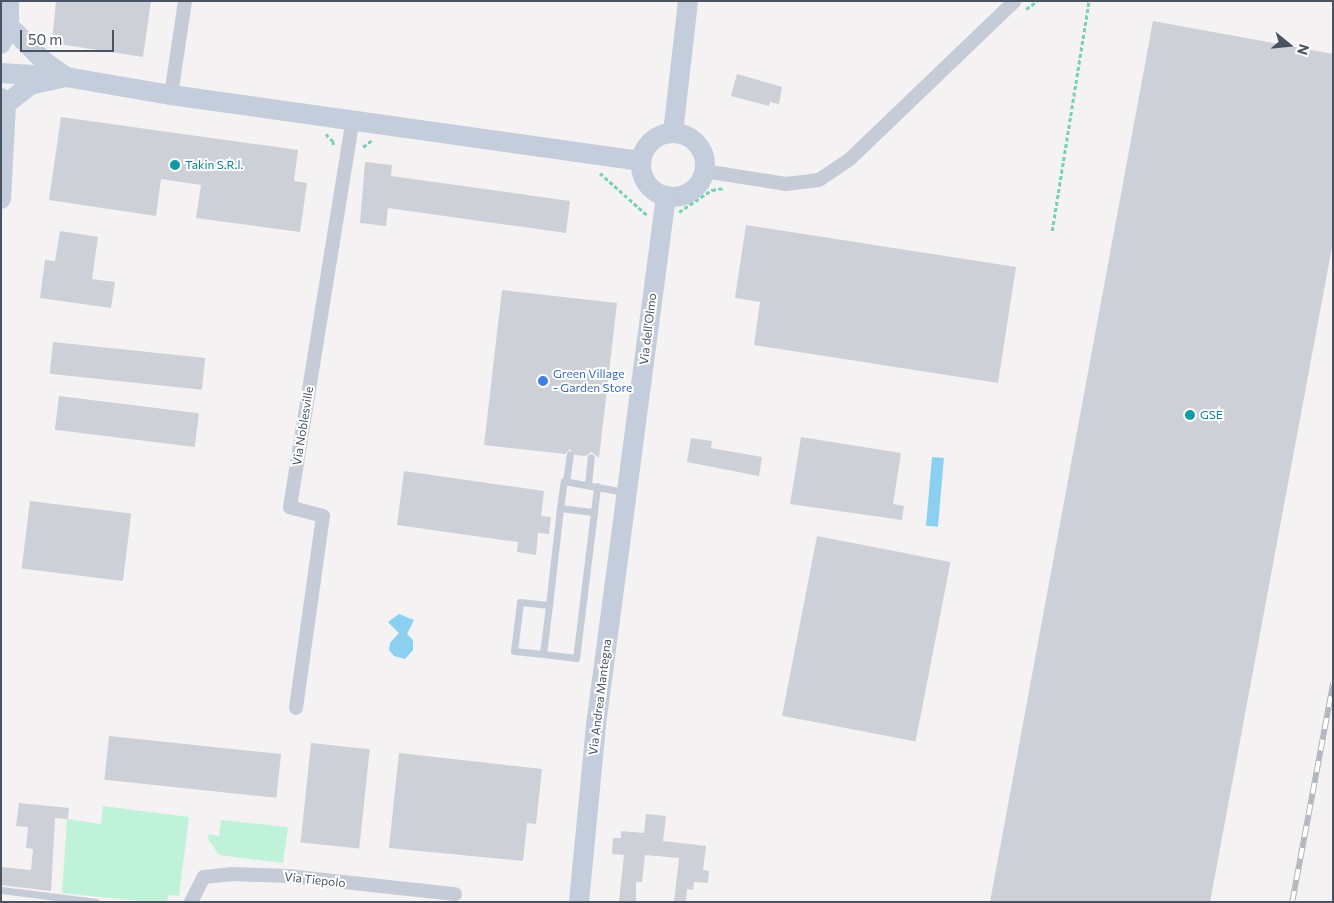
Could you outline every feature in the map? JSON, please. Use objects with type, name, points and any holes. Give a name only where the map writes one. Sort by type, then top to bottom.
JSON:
[{"type":"main road","points":[[10,1],[5,35],[66,77]]},
{"type":"main road","points":[[673,133],[688,1]]},
{"type":"main road","points":[[1,73],[66,77],[171,96],[641,161]]},
{"type":"main road","points":[[1,199],[4,101],[30,84],[66,77]]},
{"type":"main road","points":[[673,133],[686,136],[697,145],[703,157],[704,171],[690,191],[666,196],[649,186],[642,175],[641,161],[652,141],[673,133]]},
{"type":"main road","name":"Via dell'Olmo","points":[[627,493],[666,196]]},
{"type":"main road","name":"Via Andrea Mantegna","points":[[579,902],[596,726],[627,493]]},
{"type":"street","points":[[171,96],[185,1]]},
{"type":"street","points":[[704,171],[786,184],[819,180],[850,159],[1015,1]]},
{"type":"street","name":"Via Noblesville","points":[[296,708],[323,516],[290,507],[353,120]]},
{"type":"street","name":"Via Tiepolo","points":[[191,902],[204,877],[231,874],[455,894]]},
{"type":"lane","points":[[543,654],[560,508],[570,454]]},
{"type":"lane","points":[[588,484],[591,457]]},
{"type":"lane","points":[[566,482],[588,484],[627,493]]},
{"type":"lane","points":[[549,605],[520,602],[514,650],[576,658],[597,486]]},
{"type":"lane","points":[[560,508],[594,512]]},
{"type":"lane","points":[[1,890],[96,902]]},
{"type":"path","points":[[1052,231],[1089,1]]},
{"type":"path","points":[[362,150],[364,145],[378,139]]},
{"type":"path","points":[[592,171],[612,180],[639,210],[650,216],[651,221]]},
{"type":"green space","points":[[103,806],[189,817],[179,896],[168,895],[167,902],[149,902],[62,893],[67,819],[101,824]]},
{"type":"green space","points":[[221,820],[288,827],[283,863],[219,855],[208,839],[209,834],[219,836]]},
{"type":"water","points":[[932,457],[944,458],[938,527],[926,526]]},
{"type":"water","points":[[399,614],[414,620],[407,634],[413,640],[413,650],[405,659],[394,656],[389,650],[390,643],[399,633],[388,622]]},
{"type":"building","points":[[56,1],[151,1],[143,57],[52,43]]},
{"type":"building","name":"GSE","points":[[1153,21],[1333,54],[1333,242],[1210,902],[990,902]]},
{"type":"building","points":[[737,74],[782,87],[779,104],[770,102],[769,106],[731,96]]},
{"type":"building","name":"Takin S.R.l.","points":[[61,117],[298,150],[294,181],[307,183],[300,232],[196,218],[201,185],[161,179],[156,216],[49,200]]},
{"type":"building","points":[[365,162],[392,165],[391,176],[570,201],[566,233],[388,208],[386,226],[360,223]]},
{"type":"building","points":[[746,225],[1016,267],[998,383],[754,345],[760,302],[735,298]]},
{"type":"building","points":[[60,231],[98,237],[92,279],[115,282],[111,308],[40,298],[45,260],[55,261]]},
{"type":"building","points":[[502,290],[617,303],[599,458],[591,452],[586,456],[575,455],[570,449],[565,454],[484,445]]},
{"type":"building","points":[[53,342],[205,358],[202,390],[50,374]]},
{"type":"building","points":[[59,396],[199,413],[195,447],[55,430]]},
{"type":"building","points":[[801,437],[901,453],[893,504],[904,506],[902,520],[790,504]]},
{"type":"building","points":[[691,438],[712,441],[711,448],[762,457],[759,476],[687,462]]},
{"type":"building","points":[[404,471],[544,491],[541,516],[551,517],[549,534],[538,533],[536,555],[517,552],[518,542],[397,525]]},
{"type":"building","points":[[30,501],[131,513],[123,581],[22,568]]},
{"type":"building","points":[[817,536],[951,562],[916,742],[782,716]]},
{"type":"building","points":[[109,736],[281,754],[276,798],[104,780]]},
{"type":"building","points":[[311,743],[370,749],[359,849],[301,842]]},
{"type":"building","points":[[399,753],[542,769],[536,824],[527,823],[523,861],[389,848]]},
{"type":"building","points":[[19,803],[69,808],[68,819],[55,818],[51,891],[1,885],[1,867],[31,870],[33,849],[26,848],[28,827],[16,826]]},
{"type":"building","points":[[646,814],[666,816],[663,841],[706,846],[703,870],[709,871],[708,883],[694,882],[693,890],[687,889],[686,902],[674,902],[679,858],[645,855],[642,882],[636,882],[636,902],[619,902],[624,855],[612,854],[613,838],[621,838],[621,831],[644,833]]},
{"type":"railway","points":[[1292,902],[1333,683]]},
{"type":"place","name":"Takin S.R.l.","points":[[175,165]]},
{"type":"place","name":"Green Village - Garden Store","points":[[543,381]]},
{"type":"place","name":"GSE","points":[[1190,415]]}]
